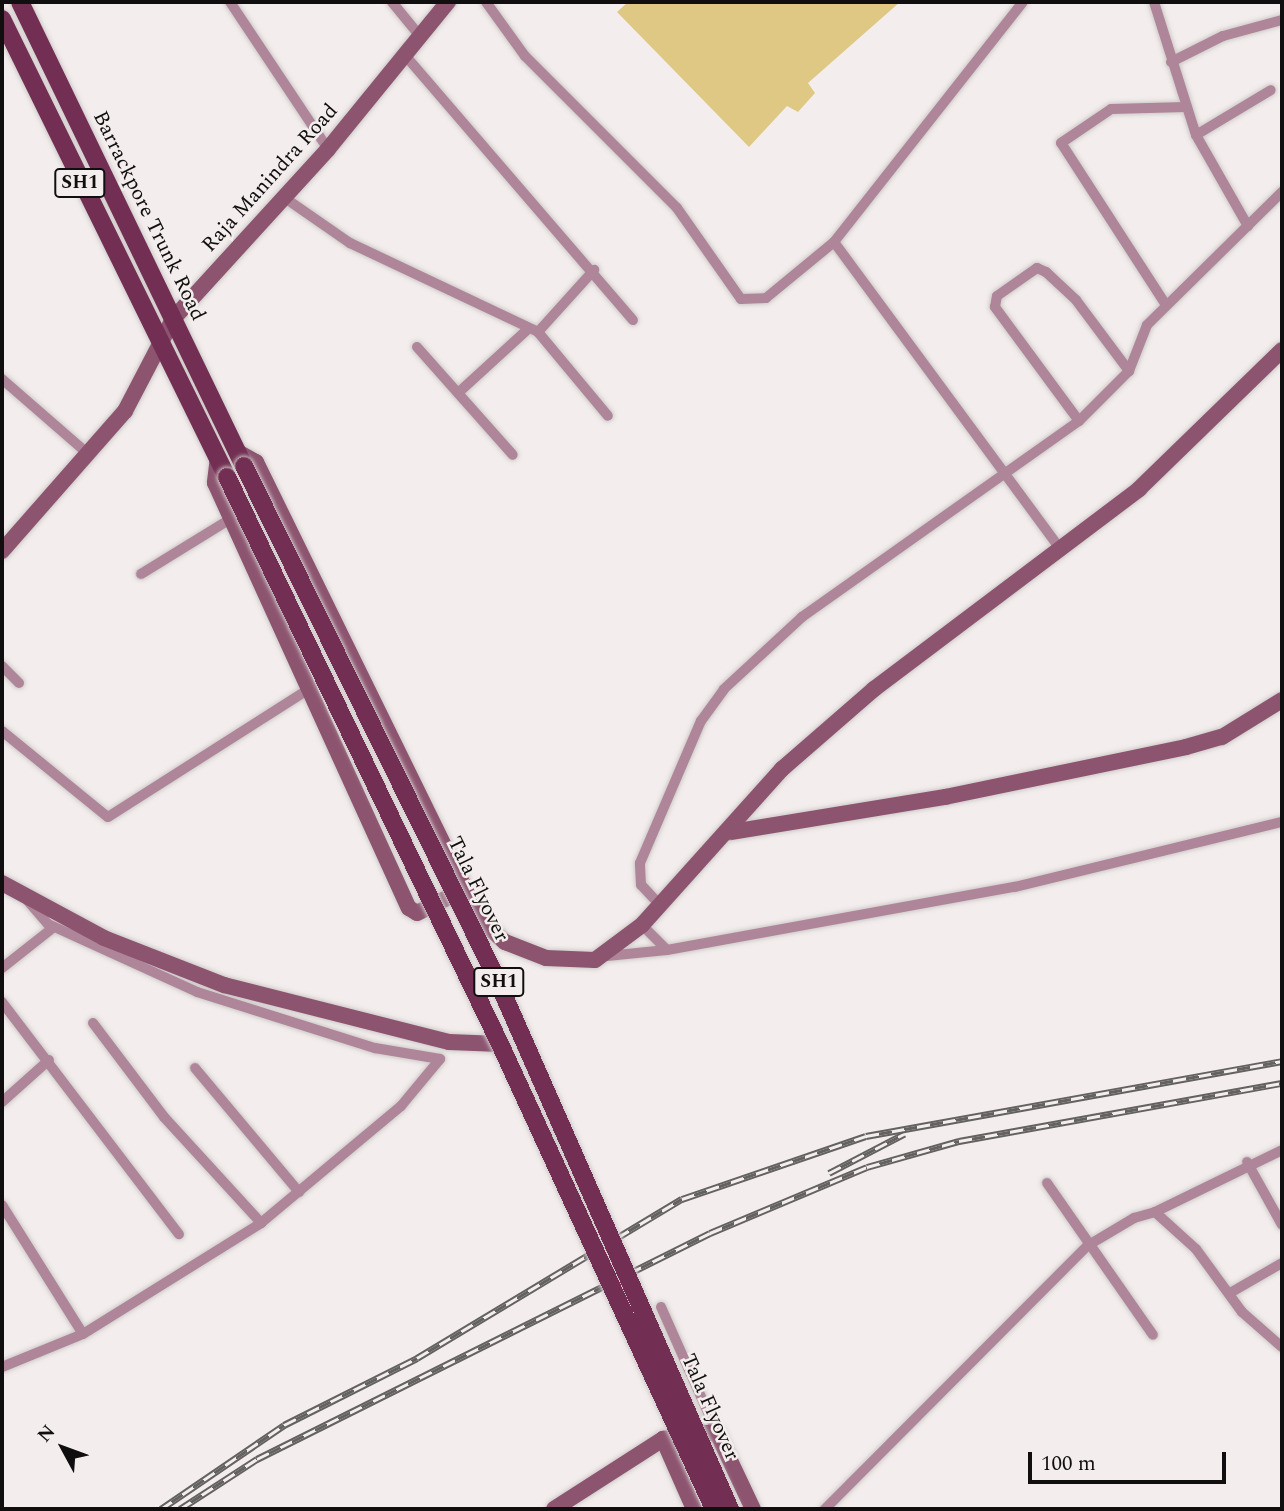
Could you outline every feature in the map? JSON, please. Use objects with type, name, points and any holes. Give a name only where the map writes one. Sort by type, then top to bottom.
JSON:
[{"type":"main road","name":"Barrackpore Trunk Road","points":[[20,2],[240,459]]},
{"type":"main road","name":"SH1","points":[[2,19],[159,346],[218,457]]},
{"type":"main road","name":"Tala Flyover","points":[[218,457],[500,1044],[714,1509]]},
{"type":"main road","name":"Tala Flyover","points":[[240,459],[494,973],[730,1509]]},
{"type":"street","points":[[230,2],[328,149]]},
{"type":"street","points":[[392,2],[419,36]]},
{"type":"street","name":"Raja Manindra Road","points":[[2,551],[125,411],[173,318],[282,196],[328,149],[448,2]]},
{"type":"street","points":[[486,2],[525,56],[677,208],[741,299],[766,298],[834,242],[1023,2]]},
{"type":"street","points":[[1154,2],[1196,135],[1248,226]]},
{"type":"street","points":[[1171,62],[1223,36],[1282,20]]},
{"type":"street","points":[[404,54],[594,270],[633,320]]},
{"type":"street","points":[[1196,135],[1271,90]]},
{"type":"street","points":[[1166,305],[1061,143],[1111,109],[1186,107]]},
{"type":"street","points":[[659,904],[641,885],[640,863],[701,721],[723,689],[813,609],[1008,475],[1079,421],[1129,371],[1147,325],[1282,192]]},
{"type":"street","points":[[282,196],[349,243],[533,331],[608,416]]},
{"type":"street","points":[[834,242],[1060,549]]},
{"type":"street","points":[[1079,421],[995,307],[997,296],[1037,268],[1046,272],[1076,300],[1129,371]]},
{"type":"street","points":[[458,393],[533,331],[594,270]]},
{"type":"street","points":[[417,347],[513,455]]},
{"type":"street","points":[[607,956],[642,925],[659,904],[732,832],[782,769],[874,689],[1139,489],[1282,350]]},
{"type":"street","points":[[2,379],[87,453]]},
{"type":"street","points":[[218,457],[215,483],[313,687],[409,908],[417,912],[465,889]]},
{"type":"street","points":[[240,459],[256,462],[480,919],[505,942],[546,958],[667,950],[1015,887],[1282,822]]},
{"type":"street","points":[[141,574],[232,518]]},
{"type":"street","points":[[2,666],[19,683]]},
{"type":"street","points":[[2,731],[108,817],[313,687]]},
{"type":"street","points":[[732,832],[945,797],[1186,747],[1222,737],[1282,700]]},
{"type":"street","points":[[2,883],[54,919],[197,992],[375,1048],[440,1059],[401,1106],[261,1223],[83,1334],[2,1367]]},
{"type":"street","points":[[54,919],[224,985],[449,1042],[500,1044]]},
{"type":"street","points":[[2,968],[54,919]]},
{"type":"street","points":[[642,925],[667,950]]},
{"type":"street","points":[[2,1002],[49,1060],[179,1234]]},
{"type":"street","points":[[93,1023],[164,1117],[261,1223]]},
{"type":"street","points":[[2,1102],[49,1060]]},
{"type":"street","points":[[195,1068],[299,1192]]},
{"type":"street","points":[[825,1509],[1087,1246],[1247,1163],[1282,1150]]},
{"type":"street","points":[[1247,1163],[1282,1225]]},
{"type":"street","points":[[1046,1183],[1087,1246],[1153,1335]]},
{"type":"street","points":[[2,1205],[83,1334]]},
{"type":"street","points":[[1155,1212],[1230,1293],[1280,1341]]},
{"type":"street","points":[[1230,1293],[1282,1263]]},
{"type":"street","points":[[661,1307],[753,1509]]},
{"type":"street","points":[[554,1509],[663,1439],[717,1433]]},
{"type":"street","points":[[663,1439],[694,1509]]},
{"type":"shaded area","points":[[628,2],[900,2],[808,83],[815,93],[798,112],[787,106],[749,147],[617,12]]},
{"type":"railway","points":[[161,1509],[284,1425],[417,1358],[682,1199],[866,1136],[1282,1061]]},
{"type":"railway","points":[[180,1509],[257,1459],[710,1233],[867,1167],[959,1141],[1282,1083]]},
{"type":"railway","points":[[829,1173],[904,1134]]}]
